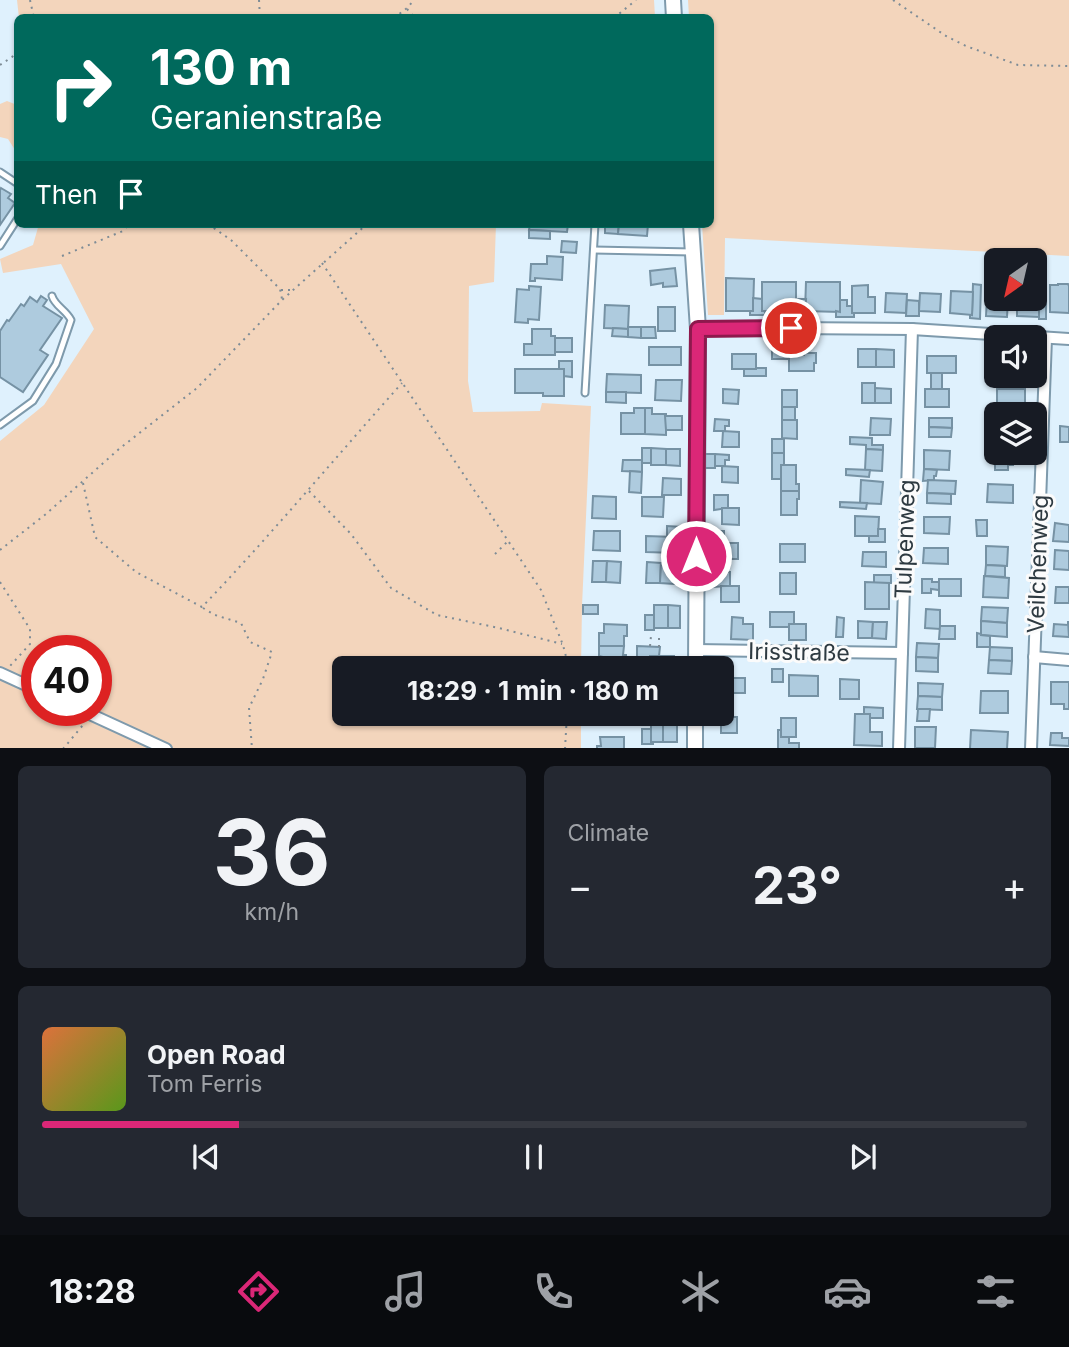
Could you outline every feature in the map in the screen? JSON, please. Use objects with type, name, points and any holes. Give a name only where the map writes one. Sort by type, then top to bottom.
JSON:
[{"type":"street","points":[[691,228],[698,329],[696,656]]},
{"type":"street","points":[[698,329],[912,330],[984,334]]},
{"type":"street","name":"Tulpenweg","points":[[899,748],[912,330]]},
{"type":"street","points":[[1047,338],[1069,339]]},
{"type":"street","name":"Veilchenweg","points":[[1031,748],[1043,388]]},
{"type":"street","name":"Irisstraße","points":[[696,650],[902,653]]},
{"type":"street","points":[[1034,657],[1069,660]]},
{"type":"street","points":[[1,674],[21,683]]},
{"type":"street","points":[[112,724],[166,748]]},
{"type":"street","points":[[695,726],[695,748]]},
{"type":"lane","points":[[0,246],[14,224]]},
{"type":"lane","points":[[585,393],[595,228]]},
{"type":"lane","points":[[594,246],[693,252]]},
{"type":"lane","points":[[0,425],[33,401],[56,364],[71,320],[54,302],[52,296]]},
{"type":"path","points":[[399,14],[414,0]]},
{"type":"path","points":[[619,14],[636,0]]},
{"type":"path","points":[[893,0],[946,36],[967,46],[1018,65],[1069,66]]},
{"type":"path","points":[[407,8],[412,14]]},
{"type":"path","points":[[62,256],[126,228]]},
{"type":"path","points":[[214,228],[232,240],[280,289],[282,300]]},
{"type":"path","points":[[0,550],[46,514],[119,449],[197,388],[292,290],[362,228]]},
{"type":"path","points":[[322,263],[541,590],[566,656]]},
{"type":"path","points":[[280,289],[292,290]]},
{"type":"path","points":[[202,607],[249,559],[307,489],[402,383]]},
{"type":"path","points":[[82,482],[94,537],[136,572],[215,615],[241,622],[250,642],[272,652],[249,708],[251,748]]},
{"type":"path","points":[[307,489],[351,534],[391,588],[437,615],[563,645]]},
{"type":"path","points":[[495,554],[508,541]]},
{"type":"path","points":[[0,582],[30,629],[30,644],[1,674]]},
{"type":"path","points":[[650,646],[651,636]]},
{"type":"path","points":[[659,636],[659,647]]},
{"type":"path","points":[[63,748],[77,726]]},
{"type":"path","points":[[565,748],[566,726]]},
{"type":"shaded area","points":[[17,0],[654,0],[655,14],[19,14]]},
{"type":"shaded area","points":[[688,0],[1069,0],[1069,256],[1047,255],[1047,248],[984,248],[984,252],[725,238],[724,315],[708,315],[702,228],[714,228],[714,14],[689,14]]},
{"type":"shaded area","points":[[7,101],[14,104],[14,148],[8,139],[0,137],[0,104]]},
{"type":"shaded area","points":[[38,228],[496,228],[494,282],[469,286],[468,381],[473,412],[540,411],[542,403],[591,406],[581,656],[332,656],[332,726],[581,726],[581,748],[0,748],[0,441],[44,405],[94,329],[61,264],[3,273],[0,259],[33,245]]},
{"type":"building","points":[[1,188],[11,194],[8,198],[14,204],[0,225]]},
{"type":"building","points":[[529,228],[568,228],[567,232]]},
{"type":"building","points":[[605,228],[619,228],[618,234],[605,233]]},
{"type":"building","points":[[619,228],[648,228],[647,236],[618,234]]},
{"type":"building","points":[[529,230],[550,231],[550,239],[529,238]]},
{"type":"building","points":[[562,241],[577,242],[576,253],[561,252]]},
{"type":"building","points":[[547,256],[563,257],[562,280],[535,278],[535,281],[530,281],[531,264],[547,264]]},
{"type":"building","points":[[675,268],[677,286],[663,287],[663,283],[651,285],[650,271]]},
{"type":"building","points":[[726,278],[754,279],[753,311],[726,311]]},
{"type":"building","points":[[762,282],[796,282],[796,311],[762,311]]},
{"type":"building","points":[[806,282],[840,282],[840,312],[805,311]]},
{"type":"building","points":[[973,284],[981,285],[980,319],[970,318]]},
{"type":"building","points":[[868,285],[868,297],[875,297],[875,313],[852,313],[852,286]]},
{"type":"building","points":[[1050,285],[1069,286],[1069,313],[1050,312]]},
{"type":"building","points":[[529,286],[541,287],[539,320],[515,322],[517,289],[529,290]]},
{"type":"building","points":[[951,291],[973,292],[972,315],[950,313]]},
{"type":"building","points":[[886,293],[907,294],[906,313],[885,312]]},
{"type":"building","points":[[920,293],[941,294],[940,312],[919,311]]},
{"type":"building","points":[[41,296],[47,300],[43,306],[62,318],[40,350],[48,355],[23,392],[0,377],[0,331],[21,304],[24,306],[30,297],[37,302]]},
{"type":"building","points":[[753,298],[762,299],[762,311],[765,311],[765,315],[750,315],[750,311],[753,311]]},
{"type":"building","points":[[796,299],[806,299],[805,311],[809,311],[809,315],[793,315],[793,311],[796,311]]},
{"type":"building","points":[[840,300],[847,300],[847,306],[852,306],[854,317],[836,317],[836,311],[840,312]]},
{"type":"building","points":[[907,300],[919,301],[919,316],[906,316]]},
{"type":"building","points":[[605,305],[629,306],[628,329],[604,328]]},
{"type":"building","points":[[658,307],[675,307],[675,331],[658,331]]},
{"type":"building","points":[[986,312],[1007,312],[1007,317],[986,316]]},
{"type":"building","points":[[1017,312],[1039,312],[1039,317],[1017,316]]},
{"type":"building","points":[[1039,312],[1046,312],[1046,319],[1039,319]]},
{"type":"building","points":[[628,327],[641,327],[641,338],[628,337]]},
{"type":"building","points":[[641,327],[655,327],[656,338],[641,338]]},
{"type":"building","points":[[613,328],[628,329],[628,337],[612,336]]},
{"type":"building","points":[[532,329],[551,329],[551,336],[555,336],[555,355],[524,355],[524,344],[532,344]]},
{"type":"building","points":[[555,338],[572,338],[572,352],[555,352]]},
{"type":"building","points":[[772,346],[789,346],[789,359],[772,359]]},
{"type":"building","points":[[649,347],[681,347],[681,365],[649,365]]},
{"type":"building","points":[[858,349],[876,349],[876,367],[858,367]]},
{"type":"building","points":[[876,349],[894,350],[894,367],[876,367]]},
{"type":"building","points":[[816,353],[814,371],[789,371],[789,355]]},
{"type":"building","points":[[732,354],[756,354],[756,369],[732,369]]},
{"type":"building","points":[[927,356],[956,356],[956,373],[927,373]]},
{"type":"building","points":[[559,361],[572,361],[572,377],[564,376],[564,369],[559,369]]},
{"type":"building","points":[[766,368],[766,376],[744,376],[744,369]]},
{"type":"building","points":[[515,369],[564,369],[564,396],[515,393]]},
{"type":"building","points":[[931,373],[942,373],[942,389],[931,389]]},
{"type":"building","points":[[607,374],[641,375],[641,393],[606,392]]},
{"type":"building","points":[[656,380],[682,380],[681,401],[655,400]]},
{"type":"building","points":[[862,383],[875,383],[875,403],[862,403]]},
{"type":"building","points":[[875,388],[891,389],[891,403],[875,403]]},
{"type":"building","points":[[723,389],[739,390],[738,404],[723,403]]},
{"type":"building","points":[[925,389],[949,389],[949,407],[925,407]]},
{"type":"building","points":[[997,389],[1025,389],[1025,402],[997,402]]},
{"type":"building","points":[[782,390],[797,390],[797,407],[782,407]]},
{"type":"building","points":[[606,392],[626,392],[626,403],[606,402]]},
{"type":"building","points":[[782,407],[795,407],[795,420],[782,420]]},
{"type":"building","points":[[634,408],[645,408],[645,434],[621,434],[621,413],[634,413]]},
{"type":"building","points":[[645,408],[652,408],[652,414],[666,414],[666,435],[645,434]]},
{"type":"building","points":[[665,416],[682,416],[682,430],[666,430]]},
{"type":"building","points":[[871,418],[891,419],[890,435],[870,435]]},
{"type":"building","points":[[929,418],[952,418],[952,428],[929,427]]},
{"type":"building","points":[[715,419],[729,420],[729,426],[725,426],[725,431],[714,431]]},
{"type":"building","points":[[782,420],[797,420],[797,439],[782,438]]},
{"type":"building","points":[[1060,426],[1069,427],[1069,442],[1060,442]]},
{"type":"building","points":[[929,427],[952,428],[951,437],[929,437]]},
{"type":"building","points":[[723,431],[739,432],[739,447],[722,447]]},
{"type":"building","points":[[850,437],[872,438],[872,445],[883,445],[883,450],[850,444]]},
{"type":"building","points":[[772,439],[784,439],[784,453],[772,453]]},
{"type":"building","points":[[642,448],[651,448],[651,463],[642,463]]},
{"type":"building","points":[[651,448],[666,449],[666,465],[651,465]]},
{"type":"building","points":[[666,449],[680,449],[680,466],[666,465]]},
{"type":"building","points":[[866,449],[883,450],[882,471],[865,470]]},
{"type":"building","points":[[924,450],[950,451],[949,470],[924,469]]},
{"type":"building","points":[[772,453],[784,453],[781,479],[772,479]]},
{"type":"building","points":[[705,454],[715,454],[715,468],[705,468]]},
{"type":"building","points":[[715,454],[729,455],[725,466],[715,466]]},
{"type":"building","points":[[623,460],[642,460],[642,472],[622,471]]},
{"type":"building","points":[[781,465],[796,465],[796,484],[799,484],[799,491],[781,491]]},
{"type":"building","points":[[995,465],[1008,465],[1008,470],[995,470]]},
{"type":"building","points":[[722,466],[738,467],[738,483],[722,482]]},
{"type":"building","points":[[846,469],[870,470],[869,477],[846,475]]},
{"type":"building","points":[[924,469],[937,470],[934,480],[923,481]]},
{"type":"building","points":[[630,471],[642,472],[641,493],[629,492]]},
{"type":"building","points":[[663,478],[681,479],[681,495],[662,495]]},
{"type":"building","points":[[861,480],[883,482],[881,504],[860,503]]},
{"type":"building","points":[[928,480],[956,481],[955,494],[927,493]]},
{"type":"building","points":[[988,484],[1013,485],[1013,503],[987,502]]},
{"type":"building","points":[[781,491],[799,491],[797,515],[781,515]]},
{"type":"building","points":[[927,493],[951,494],[951,504],[927,503]]},
{"type":"building","points":[[714,495],[728,495],[728,508],[714,510]]},
{"type":"building","points":[[593,496],[616,497],[616,519],[592,518]]},
{"type":"building","points":[[642,497],[664,497],[663,517],[642,516]]},
{"type":"building","points":[[840,502],[867,503],[866,509],[840,507]]},
{"type":"building","points":[[722,508],[739,508],[739,525],[722,524]]},
{"type":"building","points":[[855,516],[879,517],[878,536],[855,536]]},
{"type":"building","points":[[924,517],[950,517],[949,534],[924,533]]},
{"type":"building","points":[[976,520],[987,520],[987,536],[977,536]]},
{"type":"building","points":[[1055,523],[1069,525],[1069,542],[1053,541]]},
{"type":"building","points":[[667,526],[682,527],[682,537],[667,537]]},
{"type":"building","points":[[878,529],[885,529],[885,542],[869,542],[869,536],[878,536]]},
{"type":"building","points":[[594,531],[620,531],[620,551],[593,550]]},
{"type":"building","points":[[714,531],[724,531],[722,545],[714,545]]},
{"type":"building","points":[[646,536],[675,537],[675,553],[646,552]]},
{"type":"building","points":[[722,543],[738,543],[738,559],[722,559]]},
{"type":"building","points":[[780,544],[805,544],[805,562],[780,562]]},
{"type":"building","points":[[986,546],[1008,547],[1007,566],[986,565]]},
{"type":"building","points":[[924,548],[948,548],[948,564],[923,563]]},
{"type":"building","points":[[1055,550],[1069,551],[1069,570],[1054,569]]},
{"type":"building","points":[[863,552],[886,552],[886,567],[862,566]]},
{"type":"building","points":[[593,561],[607,561],[606,582],[592,582]]},
{"type":"building","points":[[607,561],[621,562],[620,583],[606,582]]},
{"type":"building","points":[[647,562],[661,563],[660,583],[646,583]]},
{"type":"building","points":[[661,563],[675,563],[674,584],[660,583]]},
{"type":"building","points":[[986,565],[1005,566],[1005,577],[985,576]]},
{"type":"building","points":[[712,571],[730,572],[730,586],[712,587]]},
{"type":"building","points":[[780,573],[796,573],[796,594],[780,594]]},
{"type":"building","points":[[874,575],[891,575],[891,583],[874,583]]},
{"type":"building","points":[[984,576],[1009,578],[1008,598],[983,597]]},
{"type":"building","points":[[922,579],[939,582],[939,590],[931,589],[931,593],[922,593]]},
{"type":"building","points":[[939,579],[961,579],[961,596],[939,596]]},
{"type":"building","points":[[865,582],[889,583],[889,609],[865,609]]},
{"type":"building","points":[[721,586],[739,586],[739,602],[721,602]]},
{"type":"building","points":[[1056,587],[1069,587],[1069,603],[1055,603]]},
{"type":"building","points":[[583,605],[598,605],[598,614],[583,614]]},
{"type":"building","points":[[654,605],[668,605],[668,628],[654,628]]},
{"type":"building","points":[[668,605],[680,606],[680,628],[668,628]]},
{"type":"building","points":[[982,607],[1008,608],[1007,623],[981,621]]},
{"type":"building","points":[[926,609],[940,610],[940,629],[925,628]]},
{"type":"building","points":[[770,612],[794,612],[794,624],[789,624],[789,627],[770,627]]},
{"type":"building","points":[[645,615],[654,615],[654,630],[645,630]]},
{"type":"building","points":[[732,617],[743,618],[743,624],[753,624],[753,640],[731,639]]},
{"type":"building","points":[[837,617],[844,618],[843,637],[836,637]]},
{"type":"building","points":[[858,621],[873,622],[872,638],[858,638]]},
{"type":"building","points":[[981,621],[1007,623],[1007,637],[981,635]]},
{"type":"building","points":[[1068,621],[1069,637],[1053,636],[1054,624],[1068,625]]},
{"type":"building","points":[[873,622],[887,622],[886,639],[872,638]]},
{"type":"building","points":[[604,624],[627,625],[624,646],[599,646],[599,633],[604,633]]},
{"type":"building","points":[[789,624],[806,624],[806,640],[789,640]]},
{"type":"building","points":[[940,626],[955,626],[955,639],[939,639]]},
{"type":"building","points":[[977,633],[990,636],[990,647],[977,647]]},
{"type":"building","points":[[917,643],[939,644],[938,658],[916,657]]},
{"type":"building","points":[[599,646],[624,646],[623,655],[626,655],[626,656],[599,656]]},
{"type":"building","points":[[637,646],[660,647],[659,656],[637,656]]},
{"type":"building","points":[[990,647],[1012,648],[1012,661],[989,660]]},
{"type":"building","points":[[916,657],[938,658],[938,672],[916,671]]},
{"type":"building","points":[[989,660],[1012,661],[1011,674],[988,673]]},
{"type":"building","points":[[772,669],[783,669],[783,682],[772,682]]},
{"type":"building","points":[[789,675],[818,676],[818,696],[789,696]]},
{"type":"building","points":[[734,678],[745,678],[745,693],[734,693]]},
{"type":"building","points":[[840,679],[859,680],[859,699],[840,699]]},
{"type":"building","points":[[1051,682],[1069,682],[1069,709],[1064,709],[1064,704],[1051,704]]},
{"type":"building","points":[[918,683],[943,684],[942,697],[918,696]]},
{"type":"building","points":[[981,691],[1008,691],[1008,713],[980,713]]},
{"type":"building","points":[[918,696],[942,697],[942,710],[917,709]]},
{"type":"building","points":[[864,707],[883,708],[883,718],[870,718],[870,714],[864,714]]},
{"type":"building","points":[[918,709],[930,709],[929,721],[917,721]]},
{"type":"building","points":[[855,714],[870,714],[870,732],[882,732],[882,746],[854,745]]},
{"type":"building","points":[[734,717],[737,717],[737,733],[721,733],[721,726],[734,726]]},
{"type":"building","points":[[781,718],[796,718],[796,737],[781,737]]},
{"type":"building","points":[[651,726],[663,726],[663,742],[651,742]]},
{"type":"building","points":[[663,726],[677,726],[677,742],[663,742]]},
{"type":"building","points":[[915,727],[936,727],[935,748],[915,748]]},
{"type":"building","points":[[642,729],[651,729],[653,744],[642,744]]},
{"type":"building","points":[[778,730],[781,730],[781,737],[789,737],[789,743],[799,743],[799,748],[778,748]]},
{"type":"building","points":[[971,730],[1008,732],[1007,748],[970,748]]},
{"type":"building","points":[[1051,733],[1062,733],[1062,738],[1069,738],[1069,746],[1050,745]]},
{"type":"building","points":[[600,737],[624,737],[624,748],[597,748],[601,746]]},
{"type":"route","points":[[696,556],[698,329],[791,328]]}]
